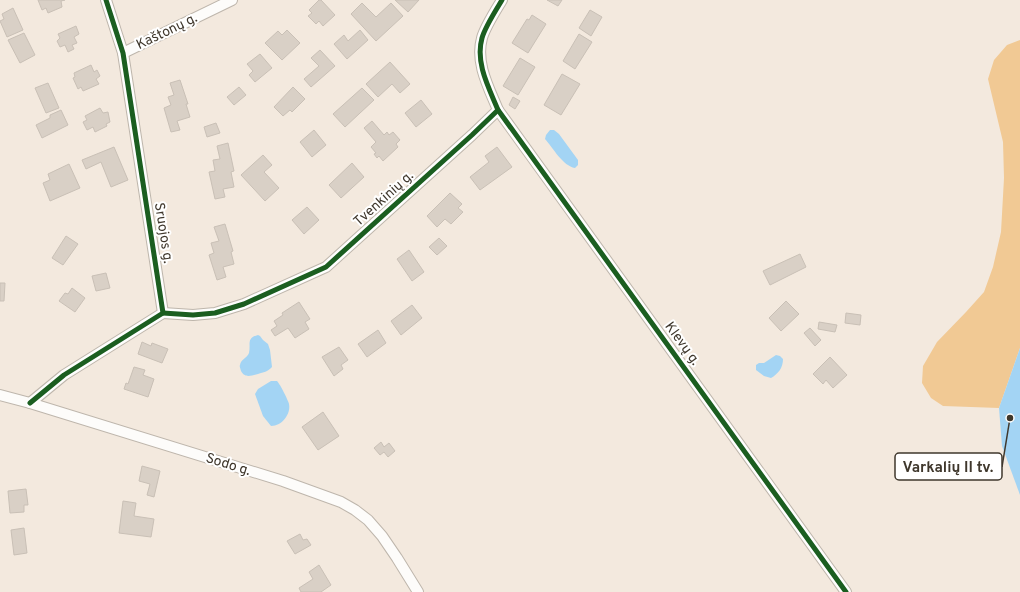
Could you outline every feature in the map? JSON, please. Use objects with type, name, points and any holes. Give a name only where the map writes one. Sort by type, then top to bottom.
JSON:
[{"type":"street","name":"Sruojos g.","points":[[106,0],[123,53],[163,313]]},
{"type":"street","name":"Kaštonų g.","points":[[123,53],[232,0]]},
{"type":"street","points":[[498,110],[484,75],[480,55],[482,38],[502,0]]},
{"type":"street","name":"Tvenkinių g.","points":[[163,313],[193,315],[215,313],[244,304],[326,267],[498,110]]},
{"type":"street","name":"Klevų g.","points":[[498,110],[846,592]]},
{"type":"street","points":[[30,403],[64,375],[163,313]]},
{"type":"street","name":"Sodo g.","points":[[0,395],[282,481],[341,502],[368,520],[382,536],[418,592]]},
{"type":"shaded area","points":[[1020,40],[1020,348],[999,408],[943,406],[931,398],[922,383],[923,366],[937,342],[984,292],[993,267],[1001,232],[1004,178],[1003,142],[988,79],[994,60],[1007,45]]},
{"type":"water","points":[[550,130],[554,130],[559,134],[578,160],[578,165],[575,168],[566,164],[545,139]]},
{"type":"water","points":[[258,335],[268,344],[272,367],[264,372],[247,376],[241,371],[240,366],[242,361],[249,353],[250,340],[254,336]]},
{"type":"water","points":[[1020,348],[1020,495],[1002,446],[999,408]]},
{"type":"water","points":[[776,355],[783,359],[783,362],[780,370],[774,376],[771,378],[764,376],[756,370],[756,365],[759,363],[764,363]]},
{"type":"water","points":[[271,381],[277,381],[282,389],[289,404],[289,412],[282,422],[271,426],[263,416],[255,394],[258,389]]},
{"type":"building","points":[[38,0],[65,0],[61,1],[62,7],[48,13],[46,8],[42,10]]},
{"type":"building","points":[[319,0],[321,0],[335,15],[323,26],[319,21],[316,24],[308,16],[312,13],[309,10]]},
{"type":"building","points":[[395,0],[419,0],[408,12]]},
{"type":"building","points":[[547,0],[562,0],[558,6]]},
{"type":"building","points":[[362,3],[376,17],[391,3],[403,16],[376,41],[351,14]]},
{"type":"building","points":[[13,8],[23,30],[7,37],[0,21],[4,19],[2,14]]},
{"type":"building","points":[[590,10],[602,17],[591,36],[579,28]]},
{"type":"building","points":[[532,15],[546,24],[528,53],[512,43],[527,19],[529,20]]},
{"type":"building","points":[[76,26],[79,34],[74,37],[77,43],[72,45],[74,49],[68,52],[65,45],[60,47],[57,41],[60,38],[58,34]]},
{"type":"building","points":[[287,30],[300,43],[282,60],[265,43],[278,31],[282,35]]},
{"type":"building","points":[[360,30],[368,40],[347,59],[334,44],[344,35],[348,41]]},
{"type":"building","points":[[24,33],[35,55],[20,63],[8,40]]},
{"type":"building","points":[[579,34],[592,42],[575,69],[563,61]]},
{"type":"building","points":[[320,50],[335,66],[311,87],[304,79],[319,66],[311,58]]},
{"type":"building","points":[[260,54],[272,68],[255,82],[249,75],[253,71],[247,64]]},
{"type":"building","points":[[520,58],[535,67],[518,95],[503,86]]},
{"type":"building","points":[[390,62],[410,84],[400,93],[392,84],[378,97],[366,84]]},
{"type":"building","points":[[91,65],[94,72],[97,70],[100,76],[96,79],[99,84],[83,91],[81,87],[78,89],[73,78],[75,77],[74,73]]},
{"type":"building","points":[[562,74],[580,84],[561,115],[544,105]]},
{"type":"building","points":[[180,80],[188,104],[186,104],[190,117],[177,121],[180,130],[171,132],[164,108],[171,105],[168,97],[174,95],[170,83]]},
{"type":"building","points":[[48,83],[59,108],[46,113],[35,88]]},
{"type":"building","points":[[239,87],[246,95],[234,105],[227,97]]},
{"type":"building","points":[[293,87],[305,99],[292,112],[290,110],[283,116],[274,107]]},
{"type":"building","points":[[362,88],[374,100],[345,127],[333,114]]},
{"type":"building","points":[[513,97],[520,101],[515,109],[509,105]]},
{"type":"building","points":[[421,100],[432,114],[416,127],[405,113]]},
{"type":"building","points":[[100,108],[103,113],[108,112],[110,122],[106,124],[107,126],[95,132],[93,127],[87,130],[83,122],[87,120],[85,116]]},
{"type":"building","points":[[61,110],[68,125],[42,138],[36,125],[50,118],[50,115]]},
{"type":"building","points":[[372,121],[384,135],[387,132],[389,135],[393,132],[400,140],[396,144],[398,147],[383,161],[379,156],[377,158],[374,154],[376,153],[371,147],[376,142],[364,128]]},
{"type":"building","points":[[216,123],[220,133],[207,137],[204,127]]},
{"type":"building","points":[[314,130],[326,145],[312,157],[300,142]]},
{"type":"building","points":[[228,143],[234,171],[231,172],[234,187],[223,189],[225,197],[215,199],[209,172],[215,171],[213,160],[220,159],[217,146]]},
{"type":"building","points":[[114,147],[128,180],[111,187],[101,162],[86,169],[82,160]]},
{"type":"building","points":[[497,147],[512,167],[480,190],[470,177],[489,162],[485,156]]},
{"type":"building","points":[[263,155],[272,165],[264,172],[279,188],[265,201],[241,175]]},
{"type":"building","points":[[352,163],[364,177],[341,198],[329,185]]},
{"type":"building","points":[[69,164],[80,188],[50,201],[43,183],[50,180],[48,174]]},
{"type":"building","points":[[450,193],[462,204],[458,208],[463,212],[451,224],[445,219],[437,227],[427,216]]},
{"type":"building","points":[[307,207],[319,220],[304,234],[292,220]]},
{"type":"building","points":[[225,224],[233,251],[231,252],[234,264],[223,267],[226,277],[217,280],[209,255],[214,253],[211,243],[219,241],[214,227]]},
{"type":"building","points":[[66,236],[78,244],[63,265],[52,258]]},
{"type":"building","points":[[439,238],[447,246],[437,255],[429,247]]},
{"type":"building","points":[[409,250],[424,272],[412,281],[397,259]]},
{"type":"building","points":[[800,254],[806,267],[770,285],[763,271]]},
{"type":"building","points":[[106,273],[110,288],[96,291],[92,276]]},
{"type":"building","points":[[0,283],[5,283],[4,301],[0,301]]},
{"type":"building","points":[[72,288],[85,298],[75,312],[59,301],[65,293],[68,294]]},
{"type":"building","points":[[786,301],[799,314],[781,331],[769,318]]},
{"type":"building","points":[[299,302],[310,319],[305,322],[309,329],[295,338],[288,328],[275,336],[271,330],[277,326],[274,321],[283,315],[282,313]]},
{"type":"building","points":[[412,305],[422,318],[401,335],[391,321]]},
{"type":"building","points":[[846,313],[861,315],[860,325],[845,323]]},
{"type":"building","points":[[819,322],[837,325],[835,332],[818,329]]},
{"type":"building","points":[[810,328],[821,340],[815,346],[804,333]]},
{"type":"building","points":[[378,330],[386,343],[367,357],[358,344]]},
{"type":"building","points":[[142,342],[151,346],[152,343],[168,349],[162,363],[138,354]]},
{"type":"building","points":[[339,347],[348,360],[341,365],[343,369],[334,376],[322,357]]},
{"type":"building","points":[[830,357],[847,375],[833,388],[826,380],[823,384],[813,374]]},
{"type":"building","points":[[134,367],[145,370],[143,375],[154,379],[148,397],[124,389],[126,383],[128,384]]},
{"type":"building","points":[[323,412],[339,436],[318,450],[302,427]]},
{"type":"building","points":[[381,442],[384,447],[389,443],[395,451],[388,457],[384,452],[380,455],[374,448]]},
{"type":"building","points":[[142,466],[160,471],[154,497],[147,495],[150,484],[139,481]]},
{"type":"building","points":[[26,489],[28,505],[24,505],[24,512],[10,513],[8,491]]},
{"type":"building","points":[[123,501],[136,503],[134,516],[154,519],[151,537],[119,533]]},
{"type":"building","points":[[24,528],[27,553],[14,555],[11,530]]},
{"type":"building","points":[[300,534],[303,540],[307,539],[311,545],[295,554],[287,541]]},
{"type":"building","points":[[319,565],[331,585],[321,592],[301,592],[299,588],[313,579],[309,572]]},
{"type":"cycle path","points":[[30,403],[64,375],[163,313],[123,53],[106,0]]},
{"type":"cycle path","points":[[163,313],[193,315],[215,313],[244,304],[326,267],[472,135],[498,110],[484,75],[480,57],[480,47],[486,29],[502,0]]},
{"type":"cycle path","points":[[498,110],[846,592]]},
{"type":"place","name":"Varkalių II tv.","points":[[1010,418]]}]
